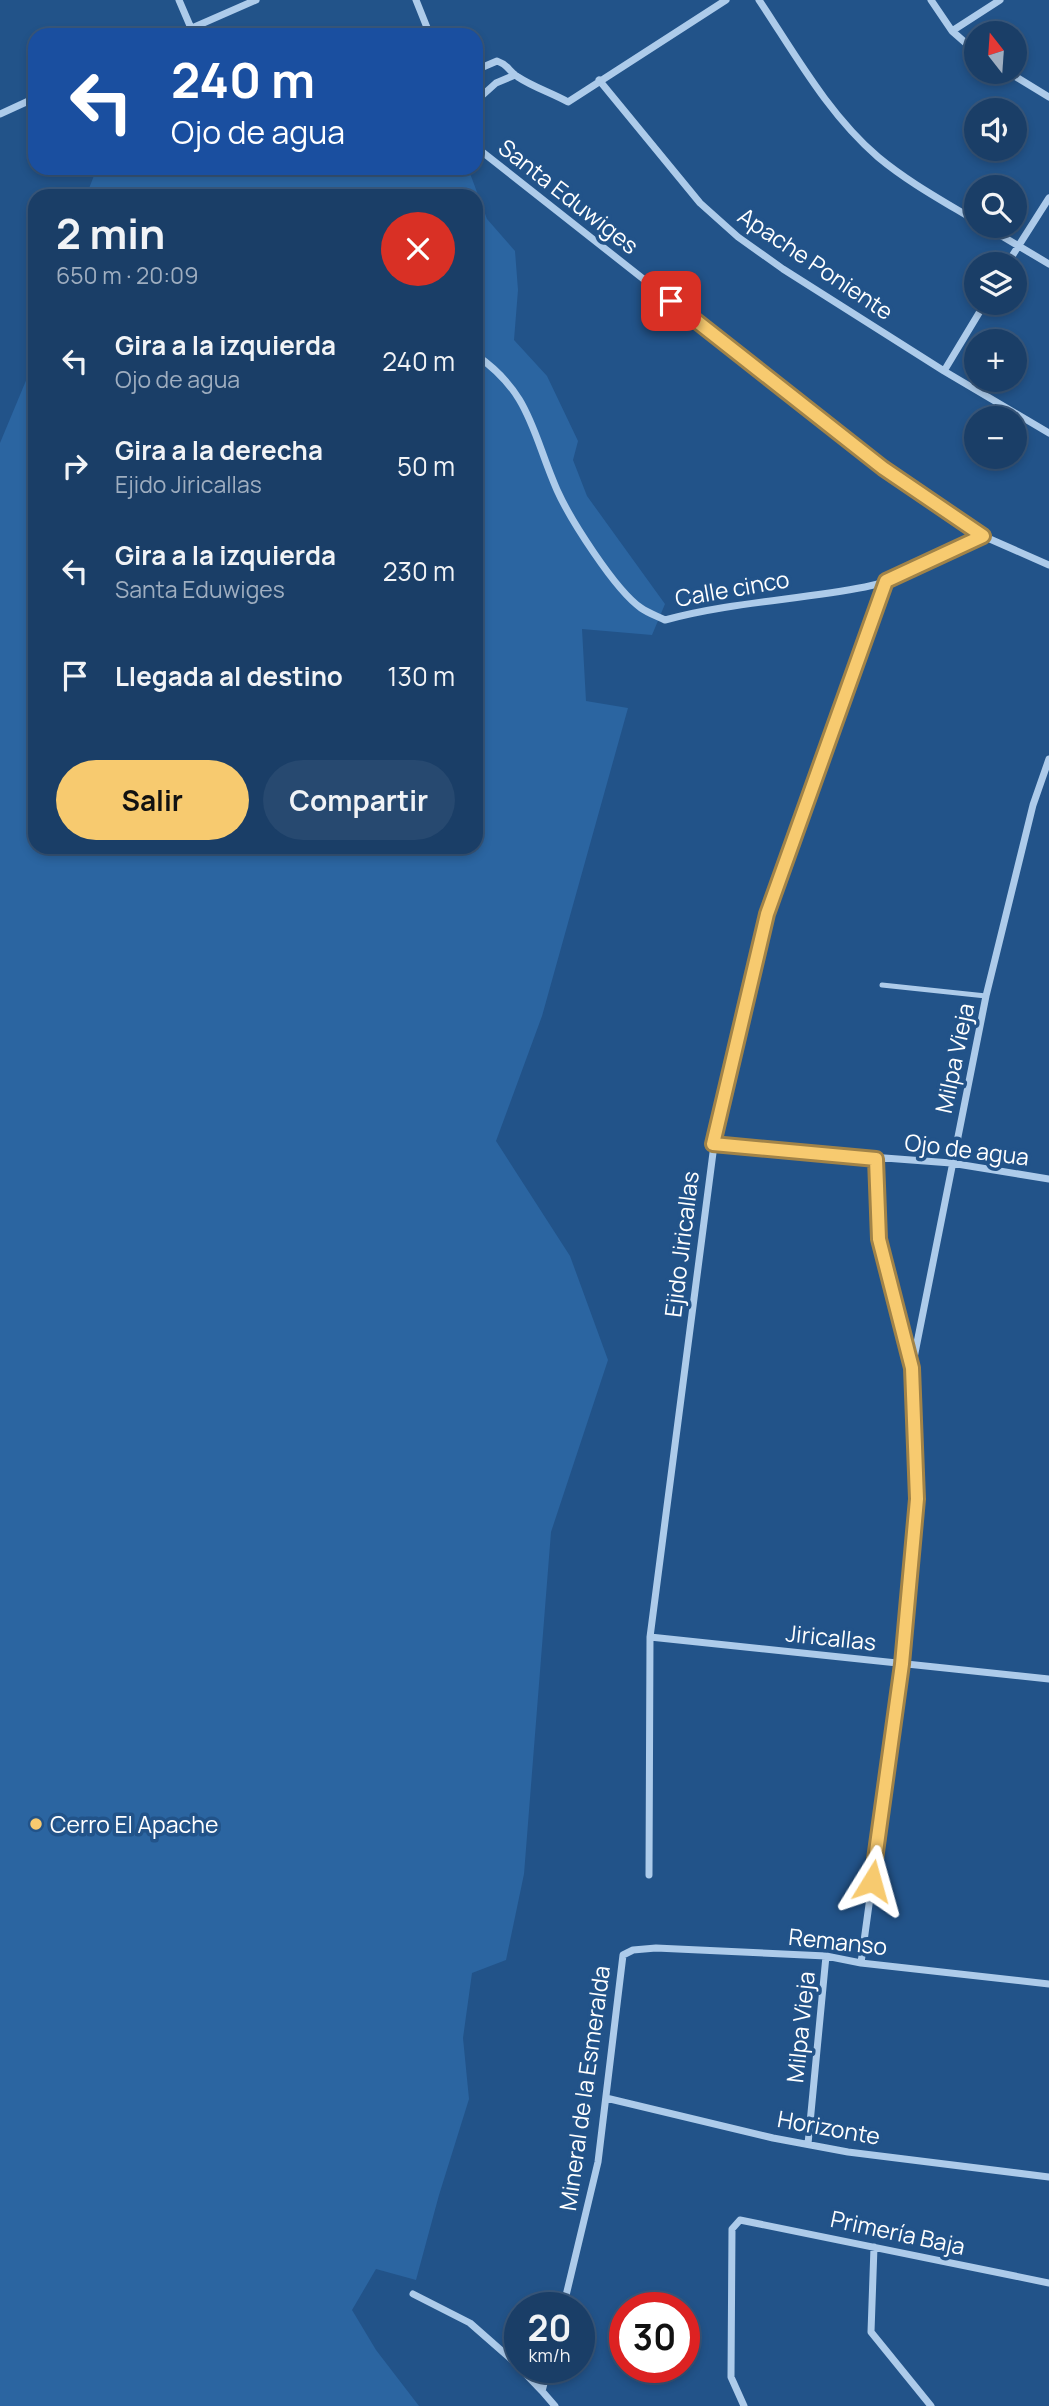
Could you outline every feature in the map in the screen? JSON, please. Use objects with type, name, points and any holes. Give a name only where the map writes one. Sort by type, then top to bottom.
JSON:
[{"type":"street","points":[[179,0],[191,28],[256,0]]},
{"type":"street","points":[[416,0],[427,28]]},
{"type":"street","points":[[483,67],[497,61],[507,65],[514,75],[568,102],[726,0]]},
{"type":"street","points":[[759,0],[843,122],[878,157],[964,214]]},
{"type":"street","points":[[931,0],[952,31],[964,42]]},
{"type":"street","points":[[952,31],[1000,0]]},
{"type":"street","points":[[483,95],[496,83],[514,75]]},
{"type":"street","name":"Apache Poniente","points":[[599,80],[700,203],[738,237],[783,269],[944,371],[1049,433]]},
{"type":"street","points":[[1027,84],[1049,97]]},
{"type":"street","points":[[0,114],[28,101]]},
{"type":"street","name":"Santa Eduwiges","points":[[483,153],[883,468],[983,536],[1049,565]]},
{"type":"street","points":[[1015,252],[1049,198]]},
{"type":"street","points":[[1005,238],[1049,264]]},
{"type":"street","points":[[944,371],[978,315]]},
{"type":"street","name":"Calle cinco","points":[[483,360],[500,372],[528,412],[558,491],[600,564],[639,607],[665,620],[704,609],[866,587],[886,581]]},
{"type":"street","points":[[886,581],[983,536]]},
{"type":"street","name":"Ejido Jiricallas","points":[[649,1875],[650,1637],[713,1144],[767,914],[886,581]]},
{"type":"street","name":"Milpa Vieja","points":[[912,1368],[986,996],[1041,780],[1049,759]]},
{"type":"street","points":[[1041,780],[1049,783]]},
{"type":"street","name":"Ojo de agua","points":[[713,1144],[951,1163],[1049,1179]]},
{"type":"street","name":"Milpa Vieja","points":[[861,1963],[902,1664],[917,1499],[912,1368],[879,1239],[876,1159]]},
{"type":"street","name":"Jiricallas","points":[[650,1637],[1049,1679]]},
{"type":"street","name":"Remanso","points":[[623,1955],[633,1950],[656,1948],[826,1956],[861,1963],[1049,1984]]},
{"type":"street","name":"Mineral de la Esmeralda","points":[[567,2292],[591,2196],[623,1955]]},
{"type":"street","name":"Milpa Vieja","points":[[808,2144],[826,1956]]},
{"type":"street","name":"Horizonte","points":[[606,2098],[808,2144],[1049,2177]]},
{"type":"street","name":"Primería Baja","points":[[744,2406],[731,2376],[732,2228],[740,2220],[1049,2283]]},
{"type":"street","points":[[874,2247],[871,2332],[931,2406]]},
{"type":"street","points":[[414,2294],[470,2323],[504,2354]]},
{"type":"street","points":[[534,2383],[555,2406]]},
{"type":"street","points":[[542,2391],[544,2383]]},
{"type":"lane","points":[[882,985],[986,996]]},
{"type":"shaded area","points":[[94,175],[471,175],[476,189],[89,189]]},
{"type":"shaded area","points":[[483,208],[487,219],[515,251],[518,290],[514,340],[547,376],[578,441],[573,460],[587,496],[665,604],[652,635],[582,629],[586,701],[628,708],[542,1016],[496,1141],[570,1256],[608,1360],[551,1532],[524,1874],[506,1960],[472,1973],[463,2038],[469,2099],[416,2280],[376,2269],[352,2310],[376,2350],[419,2406],[0,2406],[0,443],[28,376],[28,854],[483,854]]},
{"type":"place","name":"Cerro El Apache","points":[[36,1824]]},
{"type":"route","points":[[671,301],[883,468],[983,536],[886,581],[767,914],[713,1144],[876,1159],[879,1239],[912,1368],[917,1499],[902,1664],[872,1881]]}]
